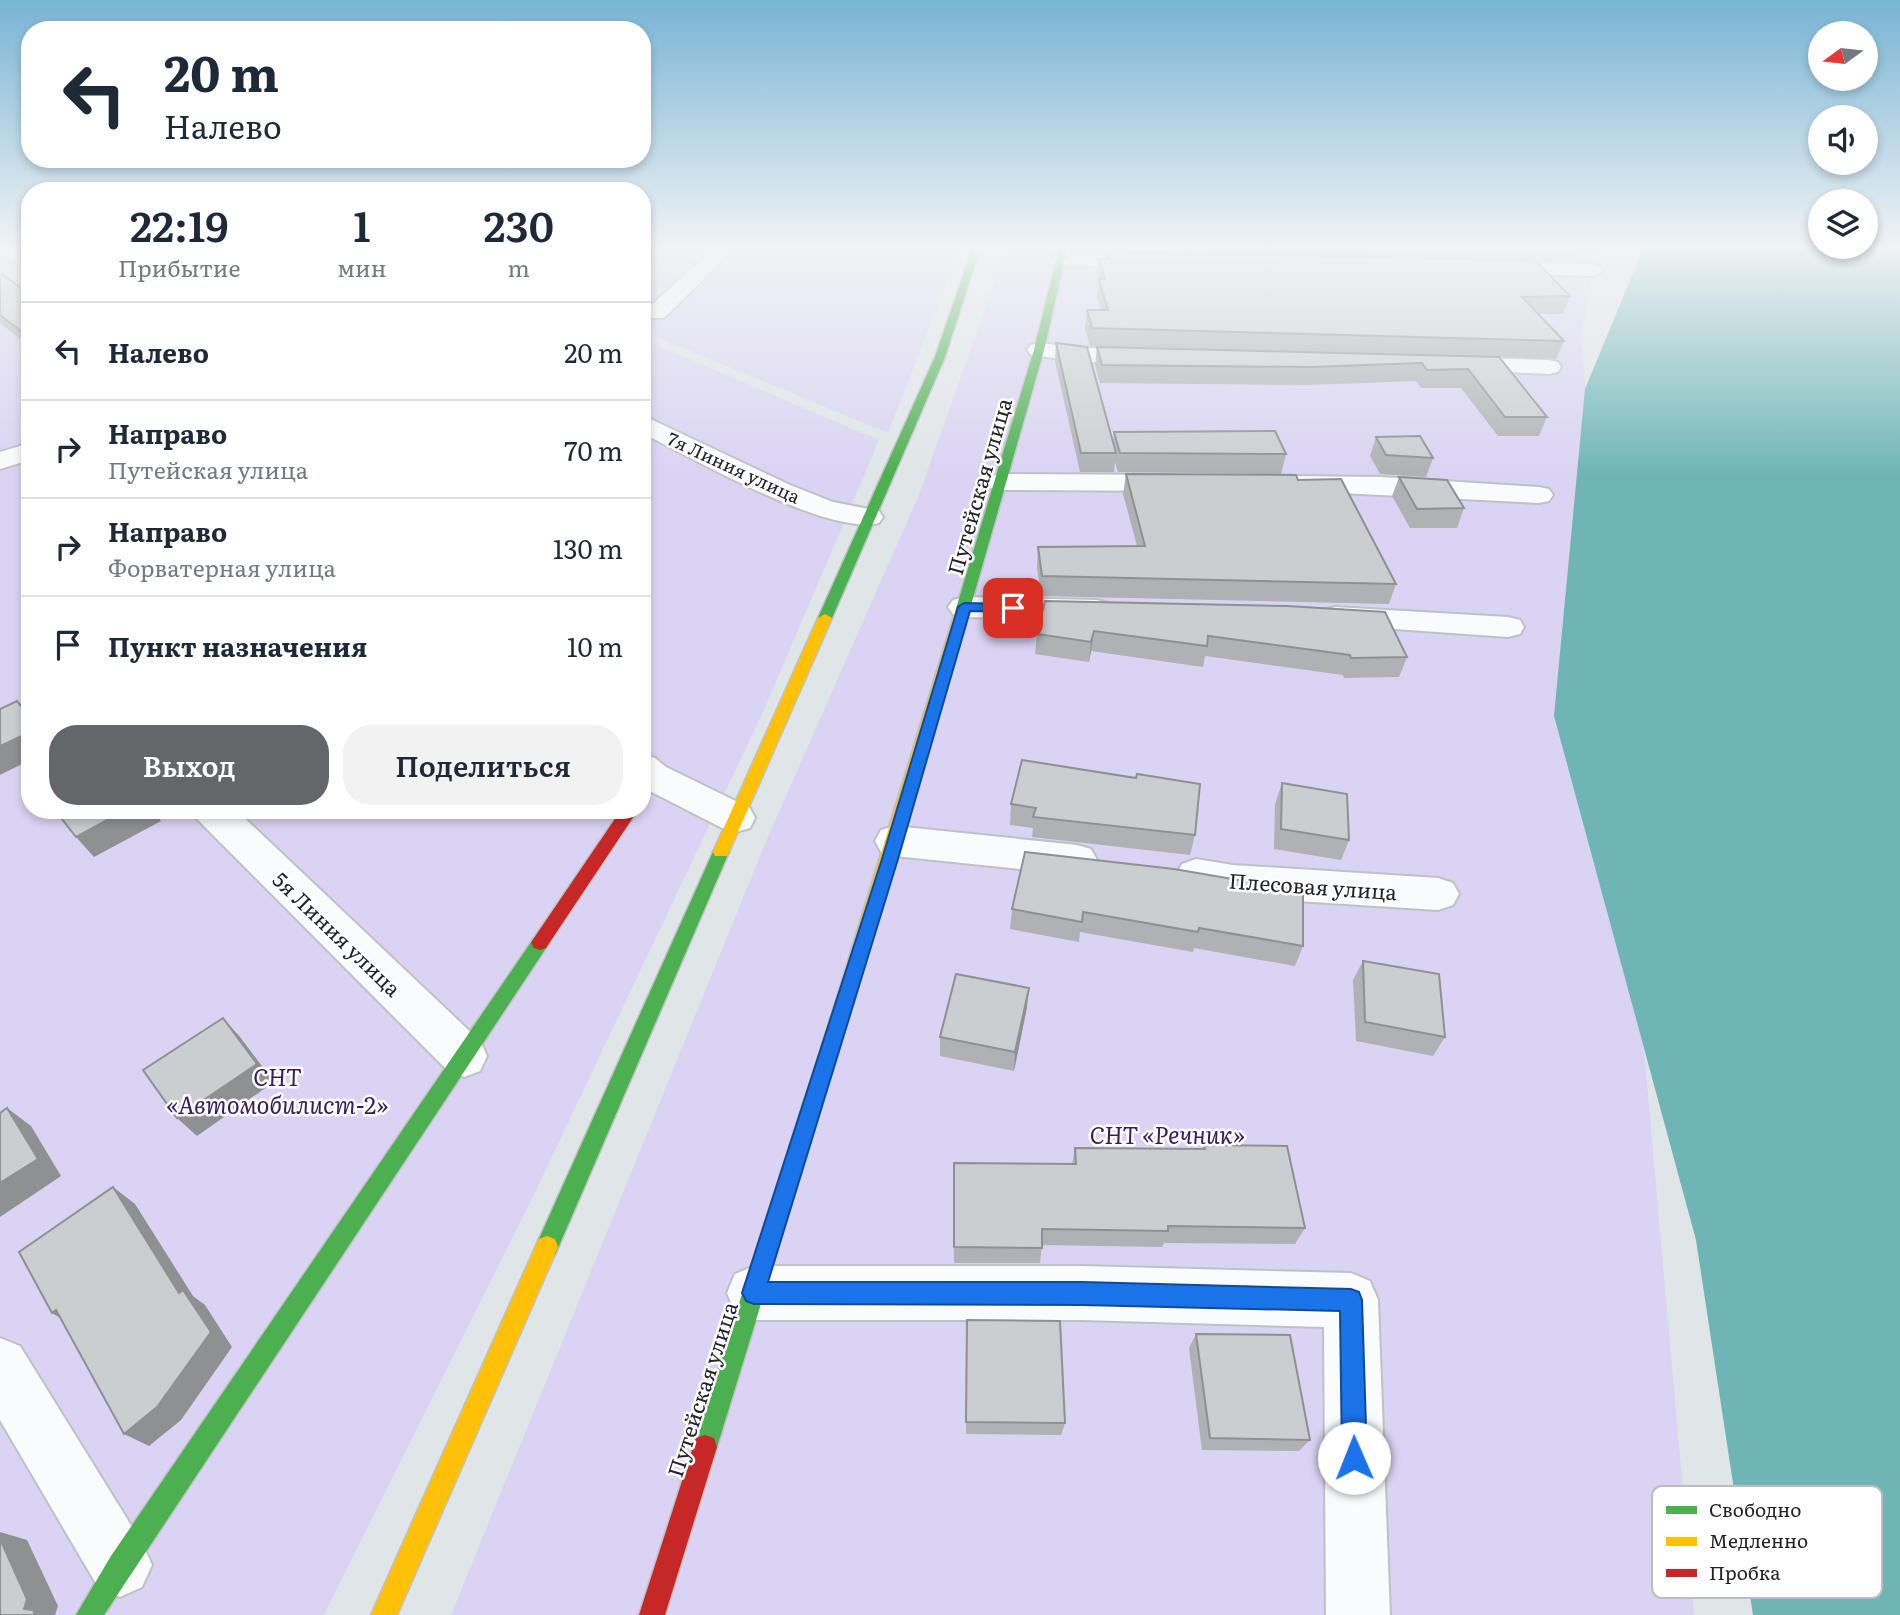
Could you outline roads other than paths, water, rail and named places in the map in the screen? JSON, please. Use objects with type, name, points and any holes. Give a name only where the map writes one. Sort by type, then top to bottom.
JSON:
[{"type":"street","points":[[384,1615],[940,357],[951,324]]},
{"type":"street","name":"Путейская улица","points":[[652,1615],[895,841],[1045,324]]},
{"type":"street","points":[[1039,351],[1085,355],[1168,356]]},
{"type":"street","points":[[1426,363],[1549,367]]},
{"type":"street","name":"7я Линия улица","points":[[651,428],[780,491],[826,509],[869,517]]},
{"type":"street","points":[[0,461],[21,454]]},
{"type":"street","points":[[1001,482],[1202,483]]},
{"type":"street","points":[[1257,483],[1382,485],[1539,495]]},
{"type":"street","points":[[964,607],[1121,611]]},
{"type":"street","points":[[1309,616],[1508,627]]},
{"type":"street","points":[[651,780],[736,818]]},
{"type":"street","name":"5я Линия улица","points":[[221,819],[464,1056]]},
{"type":"street","points":[[89,1615],[120,1565],[624,819]]},
{"type":"street","points":[[895,841],[1115,864]]},
{"type":"street","name":"Плесовая улица","points":[[1156,869],[1233,881],[1438,894]]},
{"type":"street","points":[[754,1293],[1082,1293],[1351,1300],[1357,1615]]},
{"type":"street","points":[[0,1366],[120,1565]]},
{"type":"water","points":[[1612,324],[1900,324],[1900,1615],[1753,1615],[1750,1598],[1882,1598],[1882,1486],[1733,1486],[1696,1240],[1554,716],[1585,389]]},
{"type":"park label","name":"СНТ «Автомобилист-2»","points":[[277,1089]]},
{"type":"park label","name":"СНТ «Речник»","points":[[1167,1133]]}]
